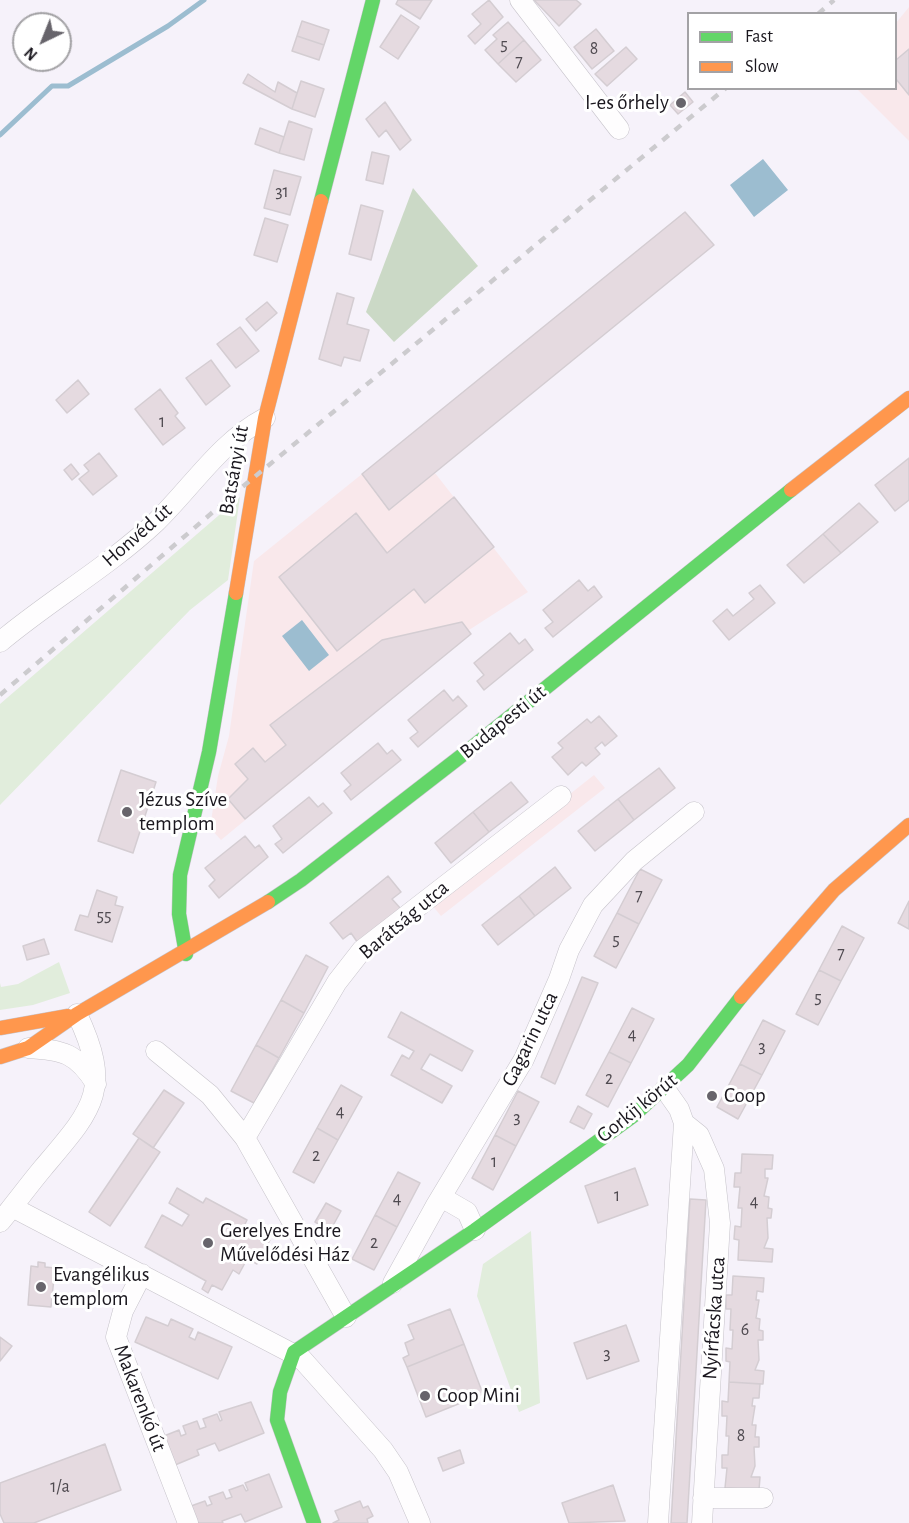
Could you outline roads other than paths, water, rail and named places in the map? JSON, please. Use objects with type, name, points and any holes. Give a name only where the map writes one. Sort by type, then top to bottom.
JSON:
[{"type":"street","name":"Batsányi út","points":[[186,954],[179,914],[180,875],[208,752],[265,418],[373,0]]},
{"type":"street","points":[[520,0],[619,129]]},
{"type":"street","name":"Budapesti út","points":[[0,1057],[28,1048],[76,1014],[186,954],[301,880],[379,821],[742,528],[909,398]]},
{"type":"street","name":"Honvéd út","points":[[0,642],[155,523],[194,484],[229,442],[265,418]]},
{"type":"street","name":"Barátság utca","points":[[245,1138],[337,982],[362,950],[561,796]]},
{"type":"street","name":"Gagarin utca","points":[[390,1289],[441,1197],[534,1041],[569,950],[593,904],[634,861],[694,812]]},
{"type":"street","name":"Gorkij körút","points":[[294,1353],[475,1230],[633,1116],[665,1089],[808,916],[909,825]]},
{"type":"street","points":[[0,1028],[76,1014],[93,1052],[96,1084],[90,1107],[68,1140],[6,1214],[142,1274],[294,1353],[315,1371],[383,1450],[398,1472],[420,1523]]},
{"type":"street","name":"Budapesti út","points":[[28,1048],[61,1050],[87,1069],[96,1084]]},
{"type":"street","points":[[156,1051],[210,1095],[245,1138],[346,1317]]},
{"type":"street","name":"Nyírfácska utca","points":[[658,1523],[684,1123],[679,1109],[665,1089]]},
{"type":"street","name":"Nyírfácska utca","points":[[684,1123],[699,1135],[714,1169],[720,1222],[702,1523]]},
{"type":"street","points":[[441,1197],[467,1212],[475,1230]]},
{"type":"street","name":"Makarenkó út","points":[[142,1274],[123,1311],[116,1337],[188,1523]]},
{"type":"street","points":[[294,1353],[280,1392],[277,1420],[314,1523]]},
{"type":"street","points":[[703,1498],[763,1498]]},
{"type":"water","points":[[763,159],[788,190],[754,217],[730,185]]},
{"type":"water","points":[[302,620],[329,655],[309,671],[282,636]]},
{"type":"waterway","points":[[0,135],[52,86],[68,86],[168,26],[204,0]]},
{"type":"railway","points":[[820,12],[834,0]]},
{"type":"railway","points":[[0,695],[235,493],[724,90]]},
{"type":"place","name":"I-es őrhely","points":[[681,103]]},
{"type":"place","name":"Jézus Szíve templom","points":[[127,812]]},
{"type":"place","name":"Coop","points":[[712,1096]]},
{"type":"place","name":"Gerelyes Endre Művelődési Ház","points":[[208,1243]]},
{"type":"place","name":"Evangélikus templom","points":[[41,1287]]},
{"type":"place","name":"Coop Mini","points":[[425,1396]]}]
